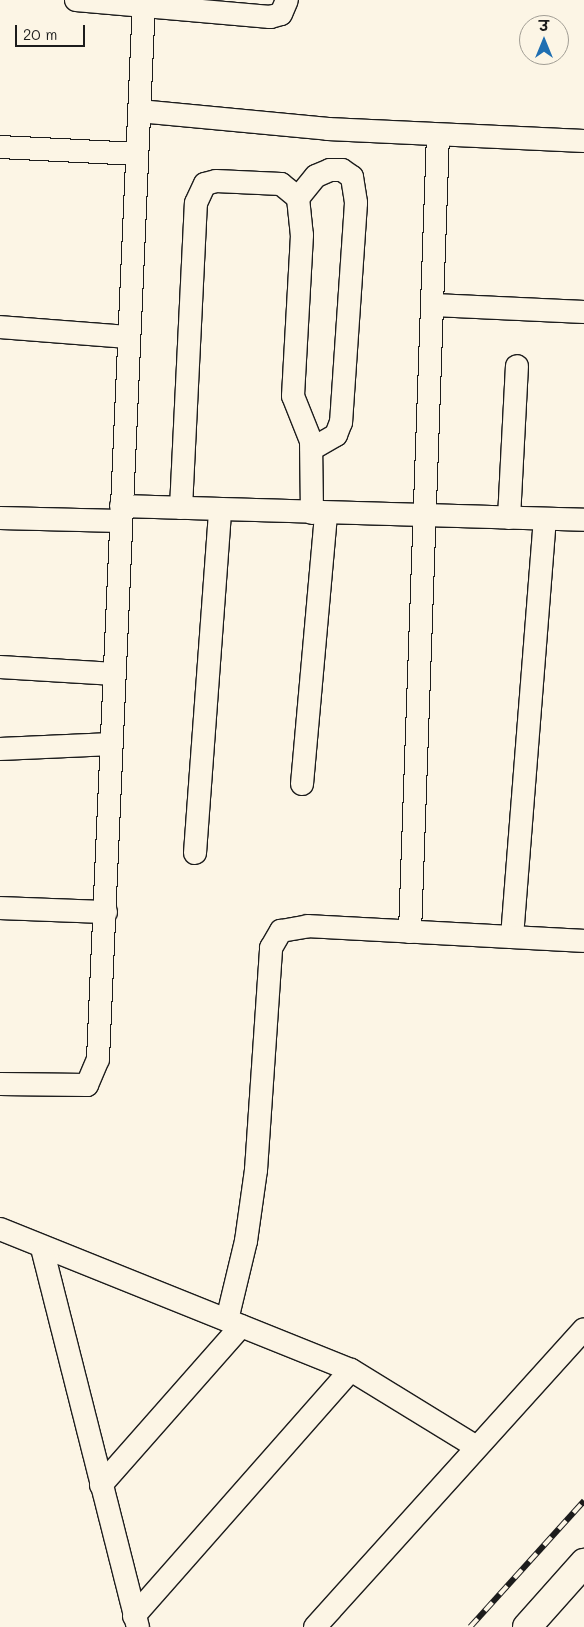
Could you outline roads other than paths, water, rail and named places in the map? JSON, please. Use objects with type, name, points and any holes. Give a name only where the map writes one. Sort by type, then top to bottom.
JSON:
[{"type":"street","points":[[76,0],[143,2],[270,17],[281,14],[287,0]]},
{"type":"street","points":[[0,1084],[87,1085],[96,1072],[106,912],[127,338],[143,2]]},
{"type":"street","points":[[139,111],[438,134],[584,141]]},
{"type":"street","points":[[410,932],[434,305],[438,134]]},
{"type":"street","points":[[0,147],[137,154]]},
{"type":"street","points":[[298,198],[316,176],[330,170],[342,170],[352,177],[356,203],[342,422],[336,435],[312,449]]},
{"type":"street","points":[[181,508],[198,191],[216,181],[281,184],[298,198],[302,235],[293,396],[312,449],[319,513],[302,784]]},
{"type":"street","points":[[434,305],[584,312]]},
{"type":"street","points":[[0,327],[127,338]]},
{"type":"street","points":[[509,518],[518,366]]},
{"type":"street","points":[[0,518],[120,513],[181,508],[584,520]]},
{"type":"street","points":[[195,853],[220,509]]},
{"type":"street","points":[[512,937],[545,519]]},
{"type":"street","points":[[0,667],[114,674]]},
{"type":"street","points":[[0,749],[112,744]]},
{"type":"street","points":[[0,908],[106,912]]},
{"type":"street","points":[[101,1485],[234,1323],[256,1170],[270,948],[281,931],[308,926],[584,941]]},
{"type":"street","points":[[0,1229],[42,1248],[351,1370],[475,1446]]},
{"type":"street","points":[[42,1248],[136,1621]]},
{"type":"street","points":[[315,1627],[475,1446],[584,1328]]},
{"type":"street","points":[[136,1621],[351,1370]]},
{"type":"street","points":[[527,1627],[584,1563]]},
{"type":"railway","points":[[470,1627],[584,1501]]}]
